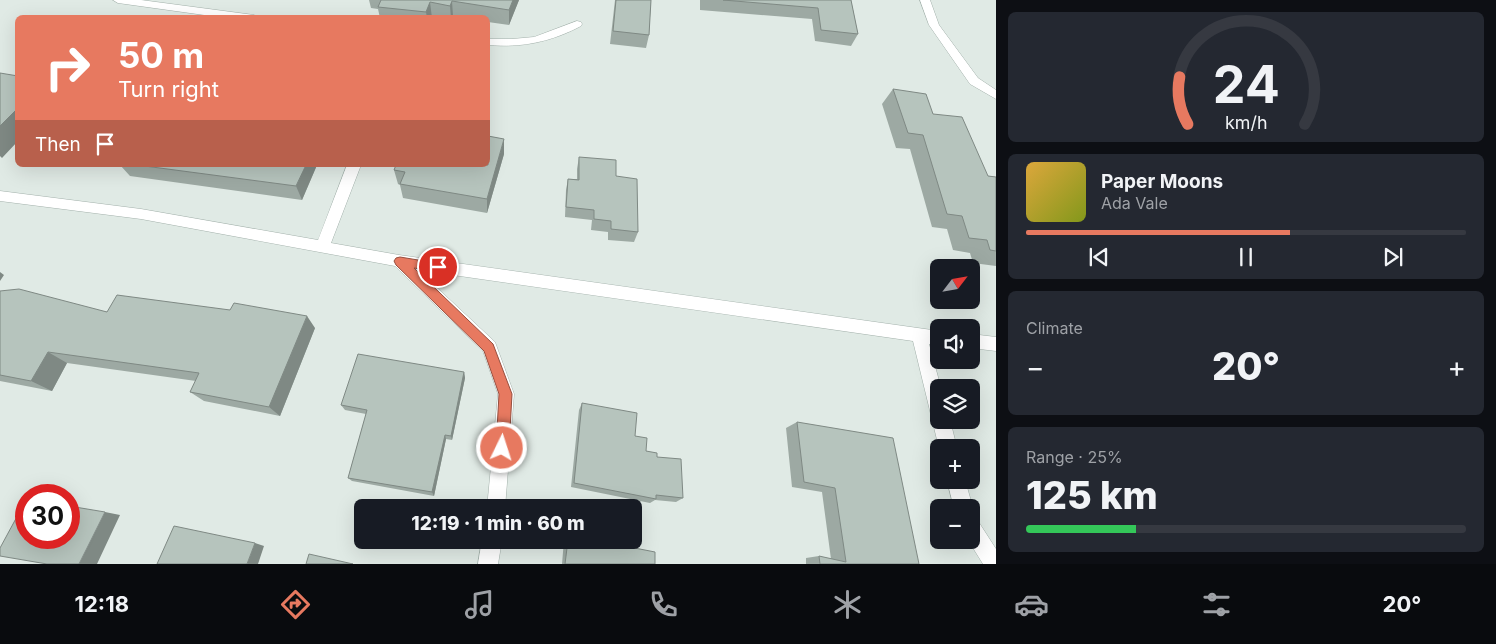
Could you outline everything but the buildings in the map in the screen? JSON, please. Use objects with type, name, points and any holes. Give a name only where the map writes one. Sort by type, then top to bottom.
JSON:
[{"type":"street","points":[[118,0],[231,15]]},
{"type":"street","points":[[925,0],[934,26],[974,81],[996,95]]},
{"type":"street","points":[[490,42],[506,44],[534,42],[559,34],[577,24]]},
{"type":"street","points":[[323,246],[353,167]]},
{"type":"street","points":[[0,196],[141,214],[400,261],[930,337]]},
{"type":"street","points":[[400,261],[489,348],[506,394],[497,499]]},
{"type":"street","points":[[919,335],[930,379]]},
{"type":"street","points":[[980,342],[996,344]]},
{"type":"street","points":[[980,542],[994,564]]},
{"type":"street","points":[[488,564],[490,549]]},
{"type":"route","points":[[438,267],[400,261],[489,348],[506,394],[502,448]]}]
